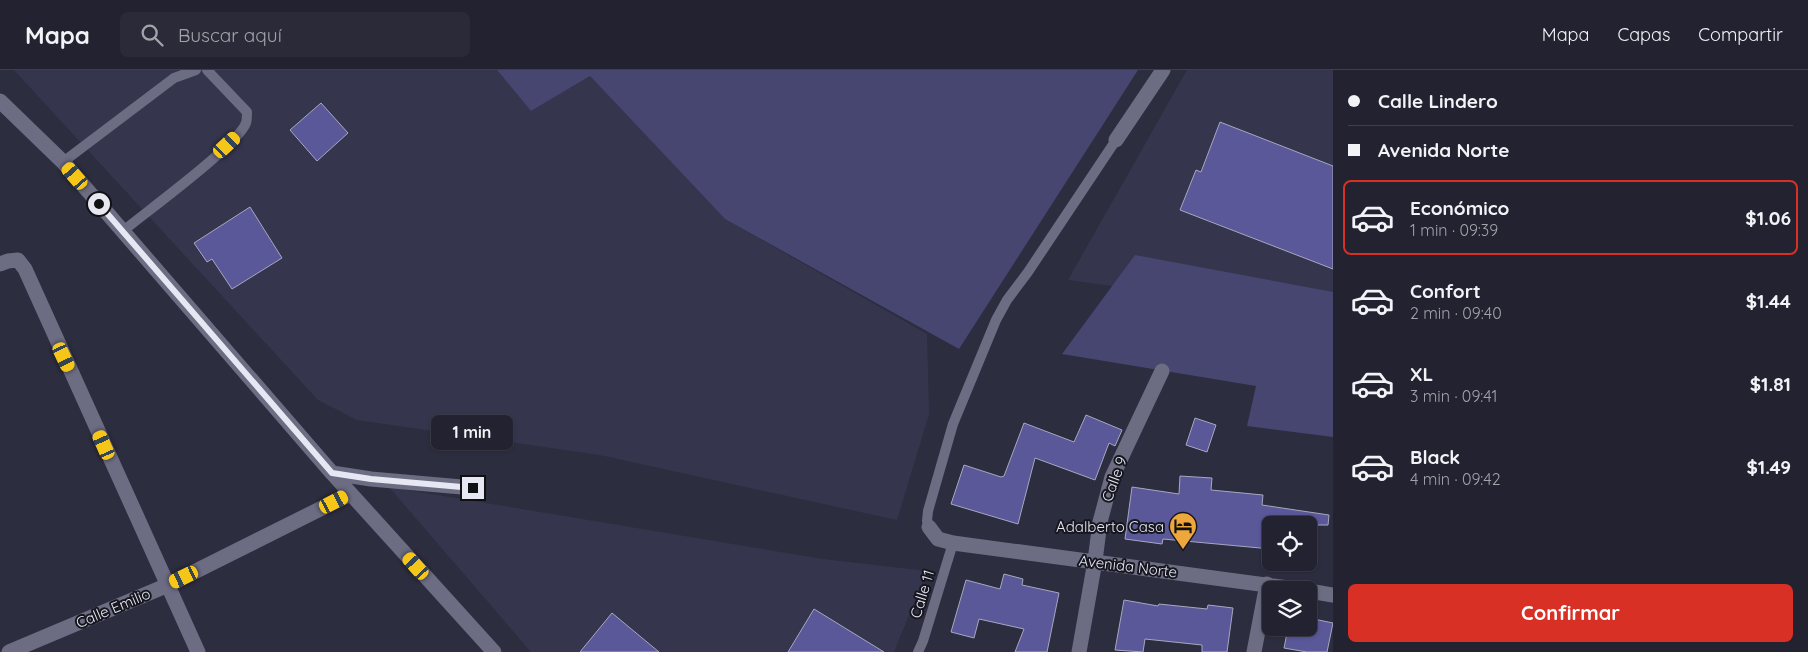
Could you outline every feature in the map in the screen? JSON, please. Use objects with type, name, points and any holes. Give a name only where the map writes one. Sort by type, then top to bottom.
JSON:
[{"type":"street","points":[[1116,140],[1163,70]]},
{"type":"street","points":[[0,102],[63,162],[350,494],[494,652]]},
{"type":"street","points":[[0,264],[18,260],[25,268],[198,652]]},
{"type":"street","name":"Calle 9","points":[[1078,652],[1095,561],[1100,522],[1112,477],[1162,371]]},
{"type":"street","points":[[332,473],[371,479],[473,488]]},
{"type":"street","name":"Calle Emilio","points":[[9,652],[168,585],[350,494]]},
{"type":"street","points":[[929,527],[938,539],[953,543]]},
{"type":"street","name":"Avenida Norte","points":[[953,543],[1262,583]]},
{"type":"street","points":[[1317,592],[1333,595]]},
{"type":"street","points":[[1254,652],[1262,610]]},
{"type":"lane","points":[[63,162],[174,78],[196,70]]},
{"type":"lane","points":[[123,231],[218,154],[237,136],[246,123],[247,112],[207,70]]},
{"type":"lane","points":[[929,527],[927,521],[928,511],[953,424],[996,320],[1007,300],[1045,247],[1116,140]]},
{"type":"lane","name":"Calle 11","points":[[918,652],[953,543]]},
{"type":"shaded area","points":[[14,70],[497,70],[531,111],[590,76],[725,219],[927,334],[929,414],[897,520],[600,455],[357,420],[318,400]]},
{"type":"shaded area","points":[[497,70],[1138,70],[959,349],[725,219],[590,76],[531,111]]},
{"type":"shaded area","points":[[1187,70],[1333,70],[1333,316],[1068,280]]},
{"type":"shaded area","points":[[1135,255],[1333,292],[1333,437],[1247,426],[1256,386],[1062,354]]},
{"type":"shaded area","points":[[389,487],[823,559],[927,571],[894,652],[531,652]]},
{"type":"building","points":[[321,103],[348,133],[317,161],[290,130]]},
{"type":"building","points":[[1220,122],[1333,166],[1333,269],[1180,210],[1196,170],[1201,172]]},
{"type":"building","points":[[250,207],[282,258],[232,289],[212,259],[207,262],[194,243]]},
{"type":"building","points":[[1086,415],[1122,430],[1115,446],[1109,443],[1095,480],[1035,458],[1018,524],[951,504],[964,465],[1001,477],[1004,476],[1024,423],[1074,442]]},
{"type":"building","points":[[1195,418],[1216,425],[1207,452],[1186,445]]},
{"type":"building","points":[[1180,476],[1212,478],[1211,490],[1263,495],[1262,505],[1329,515],[1328,525],[1317,525],[1317,516],[1262,516],[1262,548],[1163,539],[1162,544],[1125,539],[1132,487],[1179,494]]},
{"type":"building","points":[[1004,574],[1023,579],[1022,585],[1059,593],[1047,652],[1015,652],[1024,629],[979,619],[974,638],[951,632],[966,580],[1000,589]]},
{"type":"building","points":[[1124,600],[1158,606],[1159,604],[1207,609],[1208,605],[1233,608],[1227,652],[1202,652],[1202,645],[1145,639],[1143,652],[1115,650]]},
{"type":"building","points":[[814,609],[884,652],[788,652]]},
{"type":"building","points":[[612,613],[659,652],[580,652]]},
{"type":"building","points":[[1317,620],[1333,623],[1327,652],[1307,652],[1284,648],[1286,636],[1317,636]]},
{"type":"place","name":"Adalberto Casa","points":[[1183,550]]},
{"type":"route","points":[[99,204],[332,473],[350,477],[473,488]]}]
